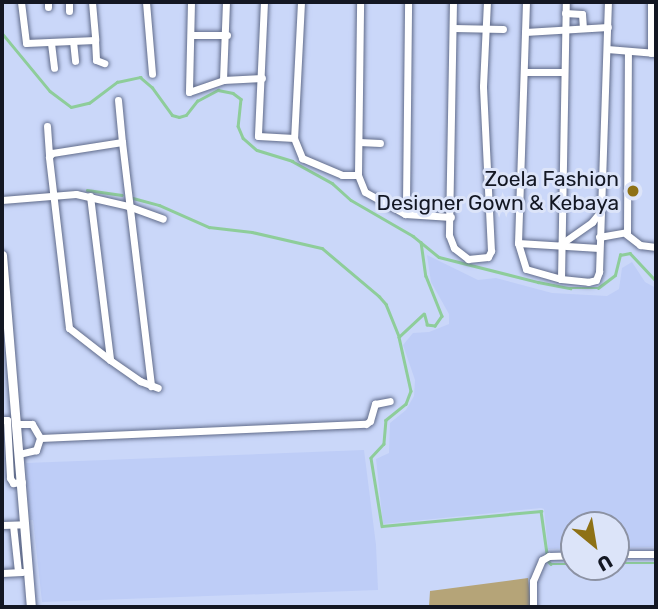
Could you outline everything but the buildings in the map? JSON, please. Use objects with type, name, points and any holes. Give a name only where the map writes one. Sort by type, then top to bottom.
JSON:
[{"type":"street","points":[[21,2],[26,43],[95,40]]},
{"type":"street","points":[[92,2],[96,60],[104,63]]},
{"type":"street","points":[[146,2],[152,74]]},
{"type":"street","points":[[191,2],[189,92],[223,80],[262,78]]},
{"type":"street","points":[[223,80],[227,35],[226,2]]},
{"type":"street","points":[[264,2],[258,136],[294,138]]},
{"type":"street","points":[[301,2],[294,138],[302,158],[311,164],[342,174],[358,175]]},
{"type":"street","points":[[360,2],[358,175],[365,192],[405,214],[451,217]]},
{"type":"street","points":[[406,203],[408,2]]},
{"type":"street","points":[[453,2],[449,235],[454,248],[468,259],[488,257],[491,251],[483,86],[487,2]]},
{"type":"street","points":[[526,2],[518,243],[525,268],[561,279],[596,280],[599,272],[608,2]]},
{"type":"street","points":[[561,279],[566,2]]},
{"type":"street","points":[[607,49],[654,53],[651,2]]},
{"type":"street","points":[[565,13],[582,14],[583,28]]},
{"type":"street","points":[[525,32],[608,27]]},
{"type":"street","points":[[453,28],[503,29]]},
{"type":"street","points":[[191,35],[227,35]]},
{"type":"street","points":[[73,41],[75,61]]},
{"type":"street","points":[[51,43],[54,68]]},
{"type":"street","points":[[626,234],[628,51]]},
{"type":"street","points":[[524,72],[563,72]]},
{"type":"street","points":[[47,126],[52,194],[69,328],[140,382],[155,387],[128,206],[118,100]]},
{"type":"street","points":[[49,157],[52,153],[122,142]]},
{"type":"street","points":[[359,142],[380,143]]},
{"type":"street","points":[[2,200],[52,194],[90,197],[128,206],[163,219]]},
{"type":"street","points":[[90,197],[110,360]]},
{"type":"street","points":[[561,244],[592,222],[601,210]]},
{"type":"street","points":[[599,237],[626,234],[640,245],[656,247]]},
{"type":"street","points":[[518,243],[599,248]]},
{"type":"street","points":[[2,255],[10,421],[6,478],[13,482],[21,478]]},
{"type":"street","points":[[40,438],[366,424],[370,421],[374,404],[390,401]]},
{"type":"street","points":[[10,421],[32,424],[40,438],[36,450],[19,454]]},
{"type":"street","points":[[10,421],[19,454],[31,607]]},
{"type":"street","points":[[3,525],[25,524]]},
{"type":"street","points":[[13,525],[18,572]]},
{"type":"street","points":[[630,554],[656,554]]},
{"type":"street","points":[[533,607],[533,581],[546,558],[560,556]]},
{"type":"street","points":[[4,573],[29,571]]},
{"type":"shaded area","points":[[427,255],[478,280],[496,278],[552,293],[607,296],[619,289],[622,268],[632,262],[645,282],[656,288],[656,547],[630,548],[630,511],[560,511],[560,549],[548,549],[544,509],[541,508],[383,524],[376,459],[389,453],[390,423],[406,410],[414,396],[415,380],[403,345],[413,333],[429,332],[449,324],[449,314],[431,282]]},
{"type":"shaded area","points":[[364,450],[376,545],[378,590],[42,602],[33,520],[30,520],[26,463]]},
{"type":"shaded area","points":[[528,578],[531,607],[429,607],[430,591]]},
{"type":"waterway","points":[[2,33],[50,91],[71,107],[89,103],[117,82],[140,77],[152,87],[172,115],[179,117],[186,115],[197,101],[218,90],[233,93],[241,99],[238,126],[243,138],[257,150],[292,161],[332,183],[351,200],[413,236],[439,257],[538,282],[570,288],[598,288],[615,275],[620,255],[630,253],[656,281]]},
{"type":"waterway","points":[[87,190],[122,195]]},
{"type":"waterway","points":[[133,198],[159,205],[209,227],[252,232],[322,248],[386,304],[399,337]]},
{"type":"waterway","points":[[421,242],[426,276],[442,316],[435,326],[427,325],[424,314],[399,337],[411,391],[406,404],[386,420],[384,444],[371,458],[382,526],[541,511],[548,561],[551,564],[560,564]]},
{"type":"waterway","points":[[630,563],[656,563]]},
{"type":"place","name":"Zoela Fashion Designer Gown & Kebaya","points":[[633,191]]}]
